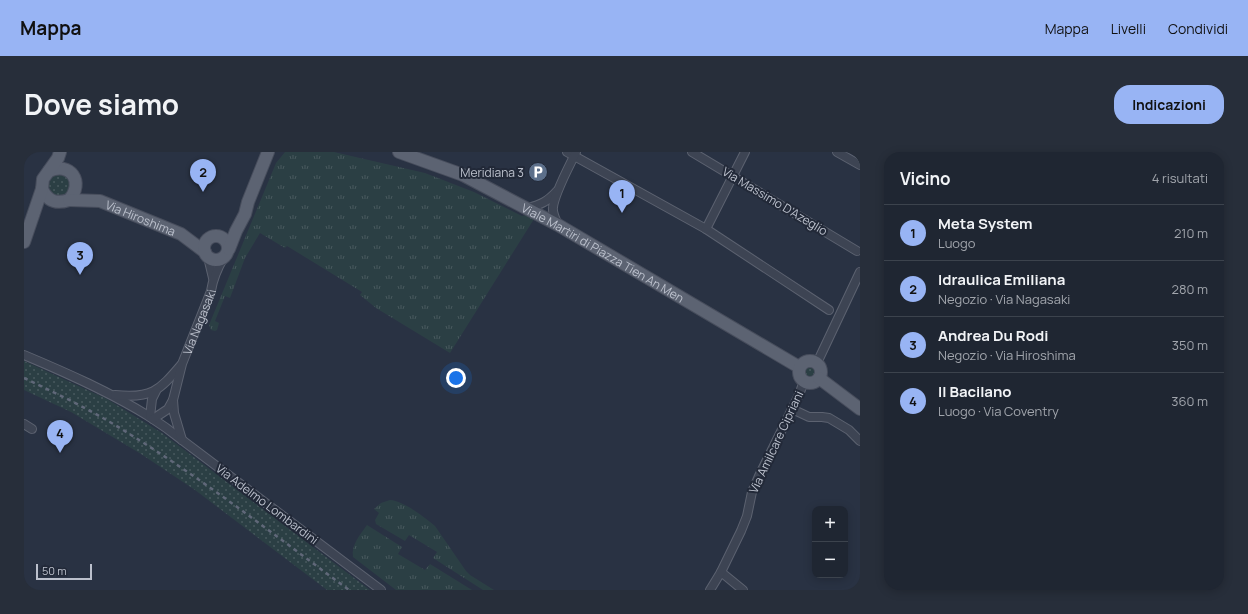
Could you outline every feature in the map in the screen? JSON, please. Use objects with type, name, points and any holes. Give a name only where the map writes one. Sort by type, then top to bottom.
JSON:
[{"type":"main road","points":[[26,236],[42,189],[43,179],[60,152]]},
{"type":"main road","points":[[67,152],[66,158],[77,185],[69,200]]},
{"type":"main road","name":"Viale Martiri di Piazza Tien An Men","points":[[399,152],[463,175],[527,208],[799,367]]},
{"type":"main road","name":"Via Nagasaki","points":[[213,236],[232,225],[248,202],[268,154]]},
{"type":"main road","points":[[49,171],[59,168],[72,175]]},
{"type":"main road","name":"Via Hiroshima","points":[[72,175],[82,188],[100,201],[181,234],[207,255]]},
{"type":"main road","points":[[26,236],[44,211],[56,202],[48,198],[42,189]]},
{"type":"main road","name":"Via Hiroshima","points":[[56,202],[69,200],[100,201]]},
{"type":"main road","name":"Via Nagasaki","points":[[226,253],[246,214],[248,202]]},
{"type":"main road","name":"Via Hiroshima","points":[[181,234],[213,236]]},
{"type":"main road","points":[[213,236],[223,238],[226,241],[226,253],[216,260],[207,255],[204,244],[213,236]]},
{"type":"main road","points":[[807,361],[814,361],[817,363],[821,372],[819,378],[810,383],[804,381],[800,376],[799,367],[801,364],[807,361]]},
{"type":"main road","points":[[819,378],[860,409]]},
{"type":"street","name":"Via Massimo D'Azeglio","points":[[692,152],[857,251]]},
{"type":"street","points":[[706,229],[745,152]]},
{"type":"street","points":[[837,152],[860,165]]},
{"type":"street","points":[[558,225],[553,207],[572,153],[706,229],[829,310]]},
{"type":"street","points":[[527,208],[539,206],[548,200],[559,189]]},
{"type":"street","name":"Via Nagasaki","points":[[152,418],[168,409],[173,400],[182,364],[212,291],[213,279],[226,253]]},
{"type":"street","name":"Via Nagasaki","points":[[207,255],[213,279]]},
{"type":"street","points":[[817,363],[860,272]]},
{"type":"street","name":"Via Adelmo Lombardini","points":[[24,355],[65,372],[152,418],[381,590]]},
{"type":"street","name":"Via Nagasaki","points":[[111,395],[136,396],[156,391],[164,385],[182,364]]},
{"type":"street","name":"Via Amilcare Cipriani","points":[[710,590],[721,572],[741,531],[747,516],[752,492],[804,381]]},
{"type":"street","points":[[152,418],[152,399],[156,391]]},
{"type":"street","name":"Via Nagasaki","points":[[173,400],[174,413],[182,440]]},
{"type":"street","points":[[792,409],[809,417],[822,416],[829,418],[849,430],[860,441]]},
{"type":"street","points":[[24,424],[32,429]]},
{"type":"street","points":[[721,572],[743,590]]},
{"type":"green space","points":[[285,152],[334,152],[425,173],[474,192],[522,216],[526,215],[534,219],[450,353],[376,308],[360,295],[362,292],[287,246],[285,248],[260,233],[245,258],[230,298],[225,296],[215,321],[219,323],[217,330],[211,330],[209,325],[276,163]]},
{"type":"green space","points":[[60,174],[68,177],[71,185],[68,193],[60,196],[52,193],[49,185],[52,177]]},
{"type":"green space","points":[[24,361],[107,399],[162,433],[370,590],[327,590],[195,490],[141,454],[71,412],[24,390]]},
{"type":"green space","points":[[810,364],[817,369],[818,372],[813,379],[810,380],[803,375],[802,372],[807,365]]},
{"type":"green space","points":[[390,500],[407,506],[435,526],[466,571],[494,590],[483,590],[433,558],[437,552],[409,535],[405,541],[376,524],[375,520],[379,513],[374,509],[381,503]]},
{"type":"green space","points":[[367,525],[402,547],[398,554],[425,570],[430,564],[472,590],[396,590],[353,557],[353,548]]},
{"type":"railway","points":[[24,378],[92,412],[159,453],[242,510],[349,590]]},
{"type":"place","name":"Meridiana 3","points":[[538,172]]},
{"type":"place","name":"Idraulica Emiliana","points":[[203,192]]},
{"type":"place","name":"Meta System","points":[[622,213]]},
{"type":"place","name":"Andrea Du Rodi","points":[[80,275]]},
{"type":"place","name":"Il Bacilano","points":[[60,453]]}]
